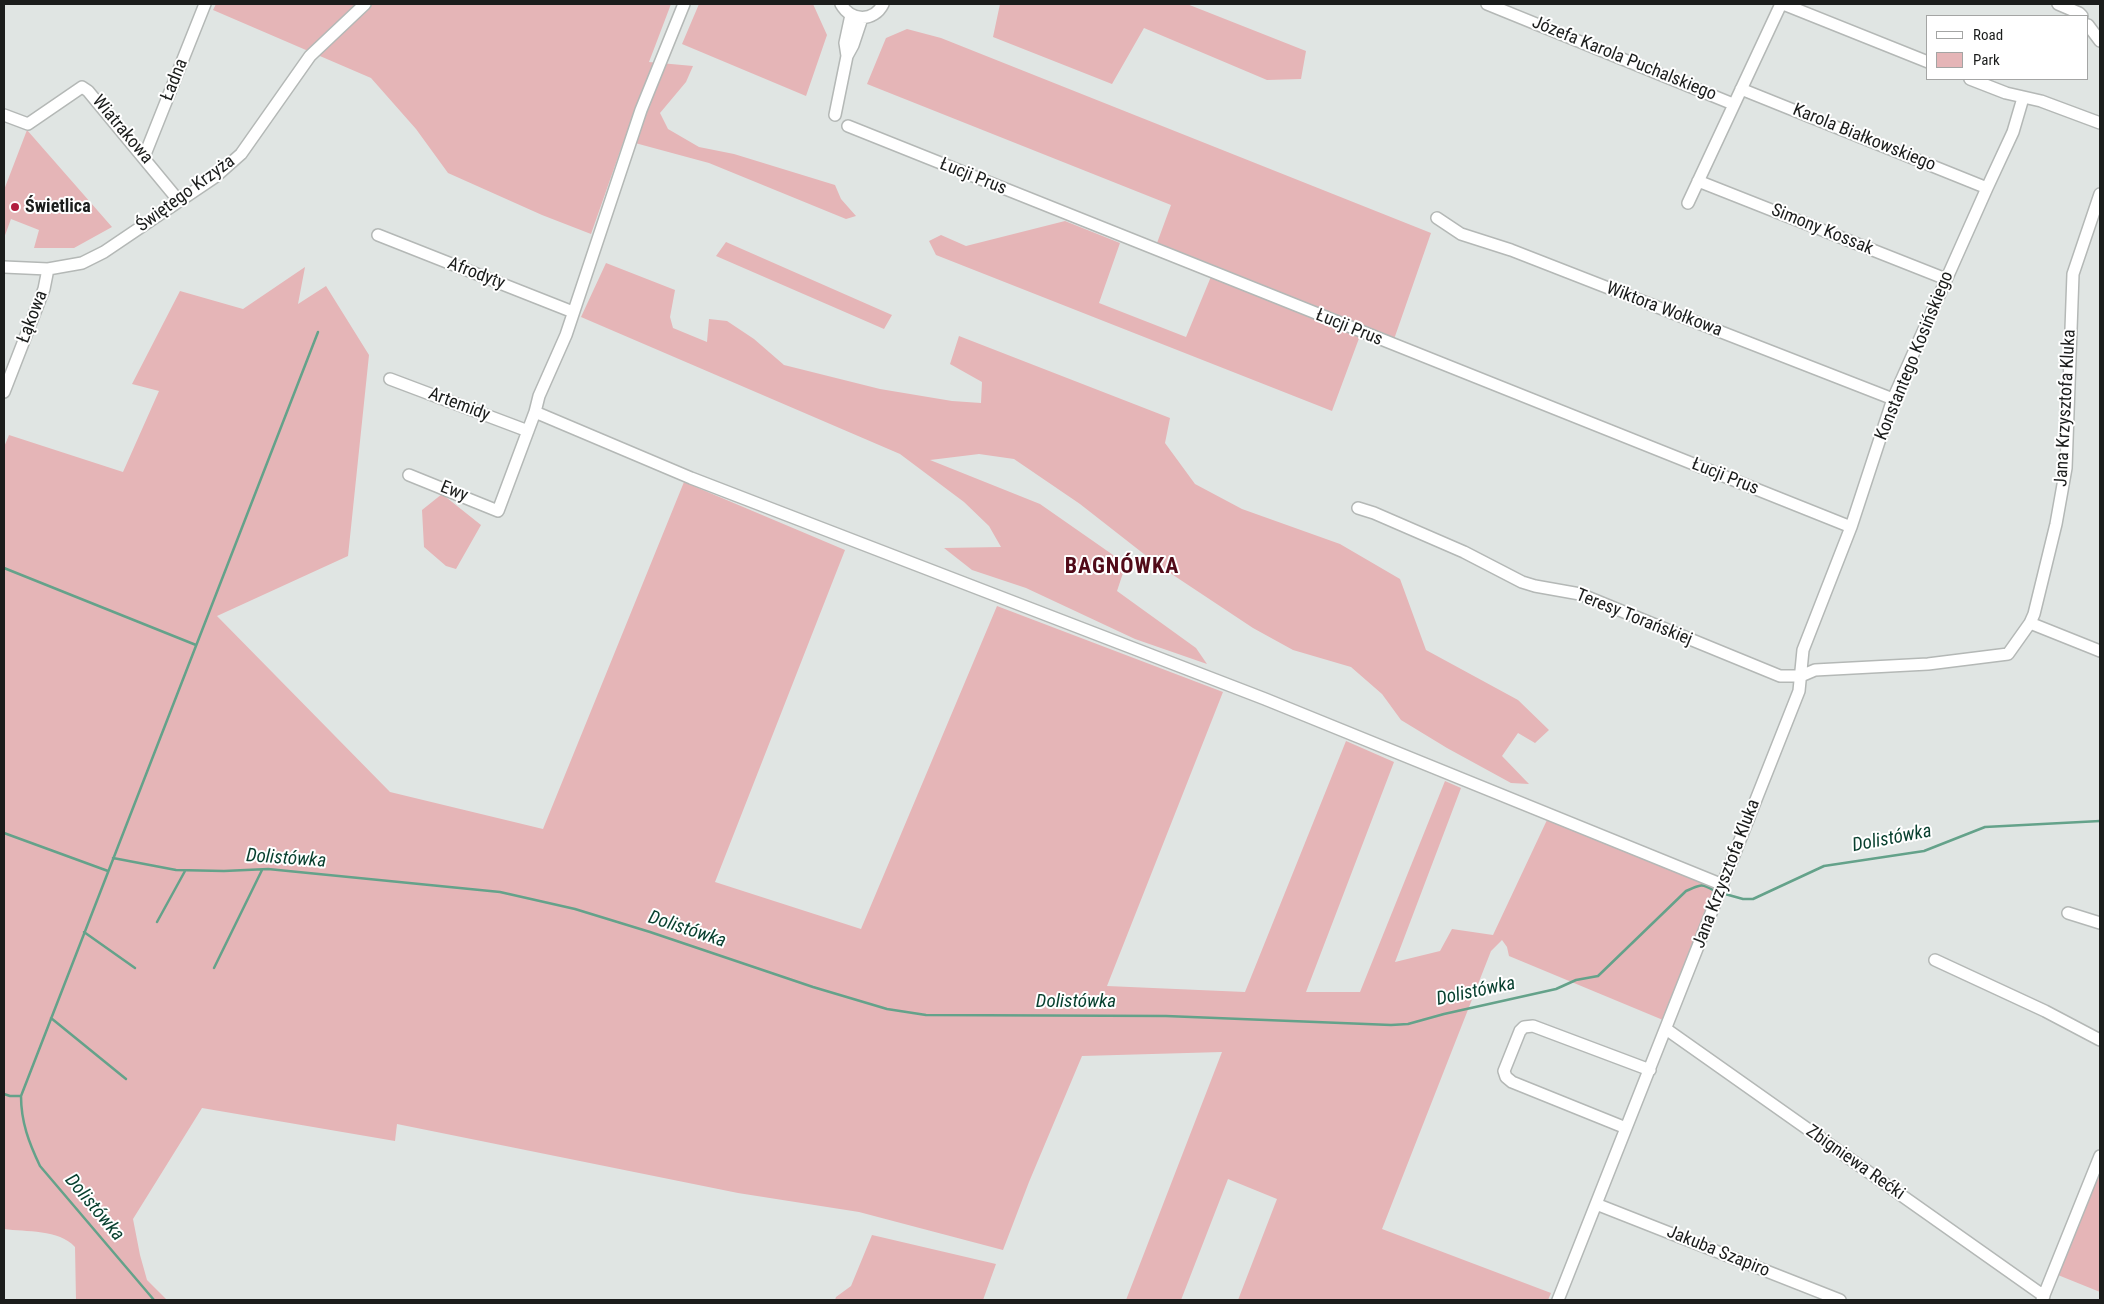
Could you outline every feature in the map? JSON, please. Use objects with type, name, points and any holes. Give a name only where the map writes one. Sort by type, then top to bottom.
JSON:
[{"type":"street","name":"Ładna","points":[[144,157],[205,4]]},
{"type":"street","name":"Świętego Krzyża","points":[[4,267],[48,269],[82,264],[104,252],[214,177],[241,154],[310,56],[365,4]]},
{"type":"street","points":[[528,432],[539,396],[566,335],[642,110],[684,4]]},
{"type":"street","points":[[841,4],[857,16],[876,14],[883,4]]},
{"type":"street","name":"Józefa Karola Puchalskiego","points":[[1487,4],[1733,104]]},
{"type":"street","points":[[1688,202],[1782,4],[1926,61]]},
{"type":"street","points":[[2058,4],[2081,15]]},
{"type":"street","points":[[835,115],[847,56],[846,43],[857,16]]},
{"type":"street","points":[[2089,26],[2100,41]]},
{"type":"street","points":[[1973,80],[2023,98],[2048,103],[2100,123]]},
{"type":"street","name":"Wiatrakowa","points":[[4,114],[28,124],[82,87],[88,91],[179,201]]},
{"type":"street","name":"Karola Białkowskiego","points":[[1741,89],[1987,188]]},
{"type":"street","name":"Konstantego Kosińskiego","points":[[1802,676],[1803,650],[1851,527],[1893,399],[2013,132],[2023,98]]},
{"type":"street","name":"Łucji Prus","points":[[848,126],[1851,527]]},
{"type":"street","name":"Simony Kossak","points":[[1698,180],[1946,279]]},
{"type":"street","name":"Jana Krzysztofa Kluka","points":[[1558,1300],[1800,691],[1802,676],[1815,670],[1928,664],[2002,655],[2011,651],[2030,623],[2053,540],[2066,468],[2073,274],[2100,194]]},
{"type":"street","name":"Wiktora Wołkowa","points":[[1437,218],[1461,234],[1511,250],[1893,399]]},
{"type":"street","name":"Afrodyty","points":[[378,235],[573,312]]},
{"type":"street","name":"Łąkowa","points":[[4,392],[44,289],[48,269]]},
{"type":"street","name":"Artemidy","points":[[390,380],[528,432]]},
{"type":"street","points":[[535,412],[700,481],[1265,699],[1723,885]]},
{"type":"street","name":"Ewy","points":[[409,475],[498,511],[528,432]]},
{"type":"street","name":"Teresy Torańskiej","points":[[1358,508],[1374,513],[1464,552],[1522,582],[1580,594],[1780,676],[1802,676]]},
{"type":"street","points":[[2030,623],[2100,651]]},
{"type":"street","points":[[2068,913],[2100,923]]},
{"type":"street","points":[[1935,960],[2045,1011],[2100,1040]]},
{"type":"street","points":[[1626,1128],[1512,1082],[1506,1077],[1504,1071],[1520,1031],[1524,1027],[1533,1026],[1650,1070]]},
{"type":"street","name":"Zbigniewa Rećki","points":[[1666,1029],[2043,1298]]},
{"type":"street","points":[[2043,1298],[2100,1156]]},
{"type":"street","name":"Jakuba Szapiro","points":[[1596,1204],[1840,1300]]},
{"type":"green space","points":[[216,4],[671,4],[649,62],[693,66],[686,82],[660,113],[668,129],[699,147],[734,154],[835,185],[841,199],[856,216],[846,219],[709,163],[624,140],[591,234],[542,215],[448,173],[416,129],[371,78],[213,10]]},
{"type":"green space","points":[[699,4],[813,4],[827,35],[806,96],[682,44]]},
{"type":"green space","points":[[1000,4],[1187,4],[1306,51],[1301,79],[1267,80],[1144,28],[1112,84],[993,37]]},
{"type":"green space","points":[[907,29],[941,38],[1431,233],[1392,345],[1361,333],[1332,411],[936,255],[929,241],[941,235],[966,246],[1065,221],[1120,243],[1099,303],[1186,337],[1215,267],[1157,243],[1171,205],[867,84],[886,38]]},
{"type":"green space","points":[[27,130],[112,227],[74,248],[34,248],[39,230],[11,219],[4,238],[4,190]]},
{"type":"green space","points":[[726,242],[892,315],[884,329],[716,256]]},
{"type":"green space","points":[[606,263],[675,290],[670,317],[673,328],[707,342],[709,319],[727,321],[754,339],[784,365],[880,389],[952,401],[981,403],[982,382],[950,364],[959,336],[1170,418],[1165,443],[1195,484],[1242,509],[1340,544],[1400,579],[1426,650],[1518,700],[1549,730],[1535,743],[1518,733],[1502,756],[1529,784],[1511,783],[1401,720],[1382,694],[1351,667],[1293,650],[1253,628],[1158,565],[1080,504],[1014,459],[979,454],[930,460],[1040,504],[1126,564],[1117,591],[1196,648],[1207,664],[1135,639],[1026,588],[972,570],[944,548],[1001,547],[989,526],[964,502],[900,454],[581,317]]},
{"type":"green space","points":[[305,267],[298,304],[326,286],[369,355],[348,556],[217,616],[390,792],[543,829],[684,482],[845,550],[715,882],[861,929],[997,606],[1223,692],[1107,986],[1245,992],[1346,741],[1394,762],[1306,992],[1360,992],[1445,781],[1461,788],[1395,962],[1440,951],[1452,929],[1493,935],[1547,820],[1717,884],[1663,1020],[1509,956],[1507,947],[1502,940],[1491,951],[1382,1229],[1551,1293],[1548,1300],[1238,1300],[1277,1199],[1228,1179],[1181,1300],[1126,1300],[1222,1052],[1082,1056],[1029,1182],[1003,1250],[859,1212],[738,1193],[397,1124],[395,1141],[202,1108],[133,1219],[147,1280],[167,1300],[76,1300],[75,1247],[68,1241],[51,1234],[4,1229],[4,447],[9,435],[123,472],[159,391],[132,384],[180,291],[243,309]]},
{"type":"green space","points":[[442,494],[481,525],[456,569],[446,566],[424,547],[422,510]]},
{"type":"green space","points":[[2100,1156],[2100,1292],[2053,1273]]},
{"type":"green space","points":[[872,1235],[996,1264],[983,1300],[835,1300],[836,1297],[851,1286]]},
{"type":"waterway","points":[[154,1300],[40,1166],[26,1132],[22,1115],[21,1096],[318,332]]},
{"type":"waterway","points":[[4,568],[196,645]]},
{"type":"waterway","name":"Dolistówka","points":[[1725,894],[1743,899],[1753,899],[1824,866],[1924,851],[1985,827],[2100,821]]},
{"type":"waterway","points":[[4,833],[108,871]]},
{"type":"waterway","name":"Dolistówka","points":[[113,858],[176,870],[224,871],[268,869],[500,892],[575,909],[650,932],[813,987],[887,1009],[926,1015],[1166,1016],[1391,1025],[1408,1024],[1556,989],[1576,980],[1598,976],[1686,891],[1702,885],[1713,890]]},
{"type":"waterway","points":[[214,968],[262,870]]},
{"type":"waterway","points":[[157,922],[185,871]]},
{"type":"waterway","points":[[84,932],[135,968]]},
{"type":"waterway","points":[[51,1018],[126,1079]]},
{"type":"waterway","points":[[4,1094],[21,1096]]},
{"type":"place","name":"Świetlica","points":[[15,207]]},
{"type":"district","name":"BAGNÓWKA","points":[[1122,567]]}]
